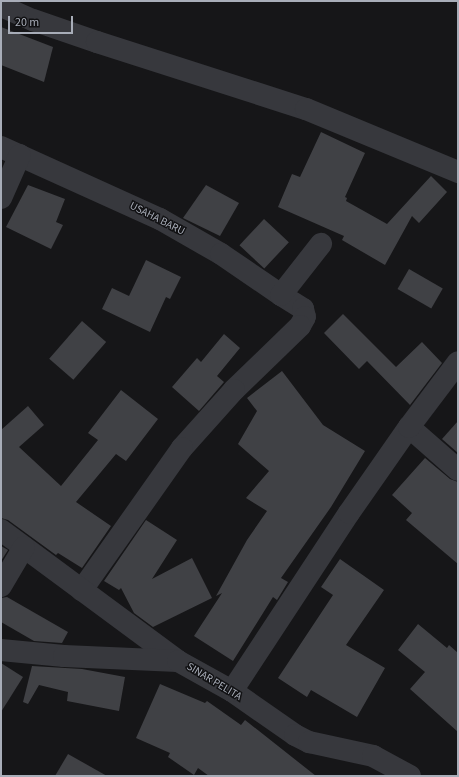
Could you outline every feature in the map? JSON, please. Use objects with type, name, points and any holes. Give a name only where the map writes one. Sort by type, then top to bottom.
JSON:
[{"type":"street","points":[[1,6],[33,20],[97,42],[306,109],[458,172]]},
{"type":"street","points":[[1,198],[11,151]]},
{"type":"street","name":"USAHA BARU","points":[[11,151],[160,219],[221,254],[303,309],[305,317],[300,326],[234,390],[182,448],[82,590]]},
{"type":"street","points":[[281,295],[321,244]]},
{"type":"street","points":[[232,691],[349,513],[409,427],[458,362]]},
{"type":"street","points":[[409,427],[458,470]]},
{"type":"street","points":[[1,530],[178,660]]},
{"type":"street","points":[[1,586],[24,547]]},
{"type":"street","name":"SINAR PELITA","points":[[1,650],[64,656],[178,660],[232,691],[295,735],[309,742],[372,756],[410,776]]},
{"type":"building","points":[[1,27],[53,47],[44,82],[1,65]]},
{"type":"building","points":[[321,132],[365,153],[345,197],[347,198],[346,201],[387,224],[431,176],[447,192],[419,223],[412,216],[385,265],[342,240],[344,236],[278,207],[292,174],[300,177]]},
{"type":"building","points":[[28,185],[65,199],[56,222],[63,225],[51,249],[6,227]]},
{"type":"building","points":[[206,185],[239,203],[220,236],[183,218]]},
{"type":"building","points":[[264,219],[289,242],[264,269],[239,245]]},
{"type":"building","points":[[146,260],[181,277],[170,299],[166,297],[150,332],[102,309],[112,288],[129,296]]},
{"type":"building","points":[[409,269],[443,288],[431,308],[398,289]]},
{"type":"building","points":[[343,314],[396,367],[422,342],[442,363],[410,405],[367,361],[359,369],[324,333]]},
{"type":"building","points":[[82,321],[106,342],[73,380],[49,359]]},
{"type":"building","points":[[224,334],[240,348],[217,376],[224,382],[199,411],[172,387],[197,358],[201,362]]},
{"type":"building","points":[[282,371],[323,425],[365,451],[331,507],[281,578],[288,582],[277,600],[273,597],[233,661],[194,636],[222,593],[216,596],[247,540],[267,511],[246,498],[269,471],[238,444],[257,411],[247,398]]},
{"type":"building","points":[[121,390],[158,419],[126,461],[116,454],[76,502],[111,526],[82,568],[58,553],[56,555],[8,520],[1,518],[1,430],[28,406],[44,425],[19,447],[61,486],[98,440],[88,433]]},
{"type":"building","points":[[458,421],[458,453],[442,439]]},
{"type":"building","points":[[425,458],[450,479],[458,482],[458,564],[406,520],[412,513],[392,495]]},
{"type":"building","points":[[146,520],[177,540],[152,579],[192,558],[212,598],[153,627],[134,613],[121,588],[119,590],[104,581]]},
{"type":"building","points":[[1,546],[8,550],[1,561]]},
{"type":"building","points":[[340,559],[384,590],[346,645],[385,668],[357,717],[311,690],[307,697],[278,678],[333,595],[321,587]]},
{"type":"building","points":[[7,597],[68,632],[62,643],[34,641],[1,622],[1,598]]},
{"type":"building","points":[[418,624],[447,648],[449,645],[458,653],[458,732],[410,689],[425,672],[398,650]]},
{"type":"building","points":[[1,663],[23,677],[1,712]]},
{"type":"building","points":[[32,666],[82,669],[125,677],[119,711],[67,701],[68,692],[39,685],[28,704],[23,702]]},
{"type":"building","points":[[160,684],[205,703],[207,701],[241,725],[245,720],[316,776],[209,776],[198,768],[194,775],[168,757],[170,753],[136,738]]},
{"type":"building","points":[[68,754],[107,776],[55,776]]}]
